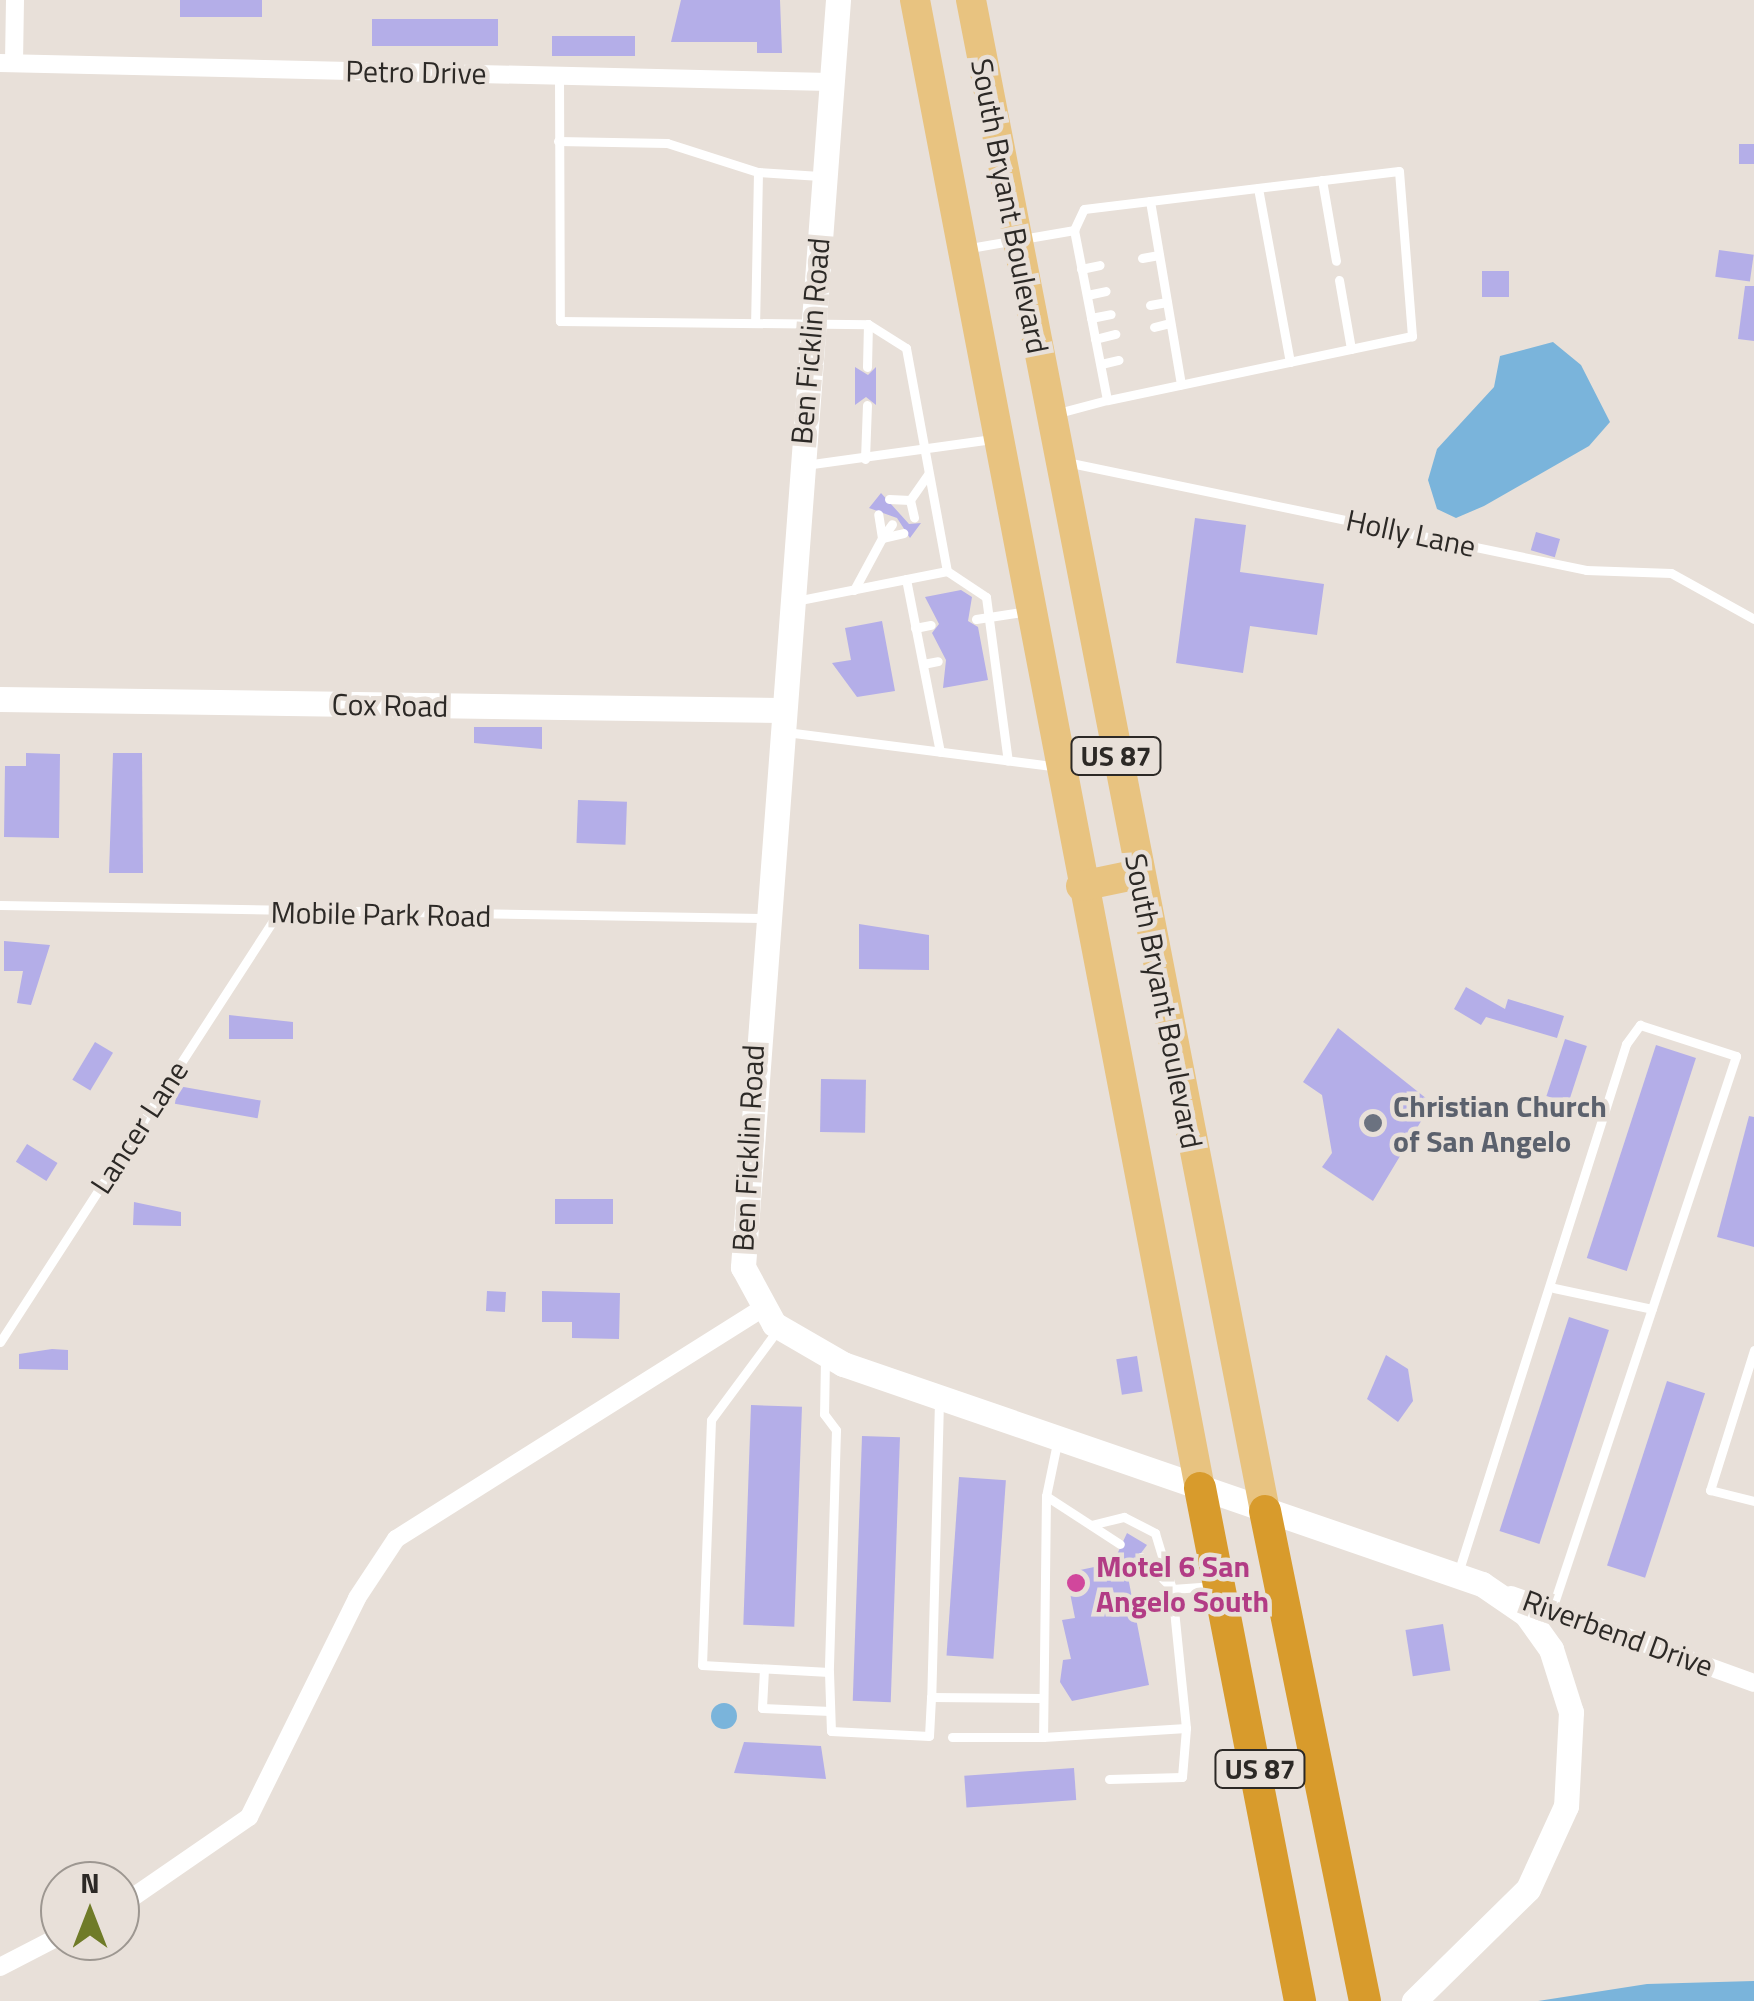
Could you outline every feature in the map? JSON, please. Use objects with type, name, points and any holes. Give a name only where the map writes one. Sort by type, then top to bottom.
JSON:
[{"type":"highway","name":"South Bryant Boulevard","points":[[1200,1488],[1224,1585],[1300,2001]]},
{"type":"highway","name":"South Bryant Boulevard","points":[[1266,1511],[1365,2001]]},
{"type":"main road","name":"South Bryant Boulevard","points":[[915,0],[957,250],[1200,1488]]},
{"type":"main road","name":"South Bryant Boulevard","points":[[971,0],[1266,1511]]},
{"type":"main road","points":[[1081,886],[1139,874]]},
{"type":"street","points":[[7,63],[15,0]]},
{"type":"street","name":"Ben Ficklin Road","points":[[770,1319],[740,1230],[838,0]]},
{"type":"street","name":"Petro Drive","points":[[7,63],[831,82]]},
{"type":"street","name":"Cox Road","points":[[0,699],[779,721]]},
{"type":"street","points":[[140,1892],[249,1817],[357,1598],[396,1539],[770,1319],[825,1355],[938,1399],[1470,1580],[1545,1619],[1574,1740],[1560,1827],[1514,1906],[1414,2001]]},
{"type":"street","name":"Riverbend Drive","points":[[1545,1619],[1754,1682]]},
{"type":"street","points":[[0,1966],[40,1946]]},
{"type":"lane","points":[[559,76],[560,321],[868,324],[906,348],[946,571],[986,598],[988,653],[1008,761]]},
{"type":"lane","points":[[558,142],[667,143],[758,172],[824,176]]},
{"type":"lane","points":[[1050,415],[1412,336],[1399,170],[1084,210],[1074,230],[1108,400]]},
{"type":"lane","points":[[754,323],[758,172]]},
{"type":"lane","points":[[1322,180],[1336,261]]},
{"type":"lane","points":[[1258,188],[1290,362]]},
{"type":"lane","points":[[1150,201],[1180,384]]},
{"type":"lane","points":[[957,250],[1074,230]]},
{"type":"lane","points":[[1142,258],[1158,254]]},
{"type":"lane","points":[[1081,269],[1100,265]]},
{"type":"lane","points":[[1147,283],[1163,280]]},
{"type":"lane","points":[[1339,280],[1351,349]]},
{"type":"lane","points":[[1086,295],[1106,291]]},
{"type":"lane","points":[[1150,306],[1166,302]]},
{"type":"lane","points":[[1091,318],[1111,314]]},
{"type":"lane","points":[[1154,326],[1170,323]]},
{"type":"lane","points":[[867,367],[868,324]]},
{"type":"lane","points":[[1095,338],[1115,334]]},
{"type":"lane","points":[[1159,351],[1174,347]]},
{"type":"lane","points":[[1101,364],[1119,360]]},
{"type":"lane","points":[[865,459],[866,405]]},
{"type":"lane","points":[[800,466],[925,453],[995,439]]},
{"type":"lane","name":"Holly Lane","points":[[1058,460],[1586,570],[1671,573],[1754,618]]},
{"type":"lane","points":[[903,510],[929,474]]},
{"type":"lane","points":[[889,499],[910,500]]},
{"type":"lane","points":[[910,500],[914,518]]},
{"type":"lane","points":[[878,514],[882,538]]},
{"type":"lane","points":[[854,590],[892,524]]},
{"type":"lane","points":[[882,538],[904,533]]},
{"type":"lane","points":[[788,603],[946,571]]},
{"type":"lane","points":[[906,580],[940,752]]},
{"type":"lane","points":[[976,618],[1028,611]]},
{"type":"lane","points":[[915,628],[931,626]]},
{"type":"lane","points":[[922,664],[938,661]]},
{"type":"lane","points":[[779,721],[940,752],[1058,767]]},
{"type":"lane","name":"Mobile Park Road","points":[[0,905],[278,913],[762,918]]},
{"type":"lane","name":"Lancer Lane","points":[[0,1342],[278,913]]},
{"type":"lane","points":[[1470,1580],[1530,1330],[1554,1288],[1640,1025],[1736,1056],[1545,1619]]},
{"type":"lane","points":[[1554,1288],[1652,1309]]},
{"type":"lane","points":[[770,1319],[712,1420],[702,1665],[828,1672]]},
{"type":"lane","points":[[1754,1350],[1710,1490],[1754,1501]]},
{"type":"lane","points":[[825,1355],[824,1414],[836,1430],[828,1672],[831,1731],[929,1736],[938,1399]]},
{"type":"lane","points":[[1043,1737],[1046,1496],[1058,1439]]},
{"type":"lane","points":[[1046,1496],[1120,1544]]},
{"type":"lane","points":[[1091,1525],[1124,1517],[1155,1534],[1172,1588],[1186,1728],[1182,1777],[1109,1780]]},
{"type":"lane","points":[[1141,1557],[1172,1588],[1224,1585]]},
{"type":"lane","points":[[764,1669],[762,1708],[830,1711]]},
{"type":"lane","points":[[931,1697],[1042,1698]]},
{"type":"lane","points":[[952,1737],[1043,1737],[1186,1728]]},
{"type":"water","points":[[1553,342],[1581,365],[1610,422],[1589,446],[1484,506],[1456,518],[1437,509],[1428,480],[1437,449],[1494,387],[1500,356]]},
{"type":"water","points":[[724,1703],[733,1707],[737,1716],[733,1725],[724,1729],[715,1725],[711,1716],[715,1707]]},
{"type":"water","points":[[1754,1981],[1754,2001],[1538,2001],[1647,1984]]},
{"type":"building","points":[[180,0],[262,0],[262,17],[180,17]]},
{"type":"building","points":[[681,0],[780,0],[782,53],[757,53],[757,42],[671,42]]},
{"type":"building","points":[[372,19],[498,19],[498,46],[372,46]]},
{"type":"building","points":[[552,36],[635,36],[635,56],[552,56]]},
{"type":"building","points":[[1739,144],[1754,144],[1754,164],[1739,164]]},
{"type":"building","points":[[1719,250],[1754,255],[1750,282],[1715,277]]},
{"type":"building","points":[[1482,271],[1509,271],[1509,297],[1482,297]]},
{"type":"building","points":[[1745,286],[1754,286],[1754,341],[1738,339]]},
{"type":"building","points":[[855,367],[868,375],[876,367],[876,405],[866,397],[855,405]]},
{"type":"building","points":[[881,493],[909,524],[921,523],[910,538],[897,518],[869,508]]},
{"type":"building","points":[[1195,518],[1246,525],[1240,572],[1324,584],[1317,635],[1250,626],[1243,673],[1176,663]]},
{"type":"building","points":[[1536,532],[1560,539],[1555,557],[1531,550]]},
{"type":"building","points":[[961,590],[972,597],[968,621],[978,627],[988,680],[943,688],[946,660],[932,633],[939,624],[925,597]]},
{"type":"building","points":[[882,621],[895,691],[857,697],[832,663],[851,660],[845,628]]},
{"type":"building","points":[[474,727],[542,727],[542,749],[474,743]]},
{"type":"building","points":[[26,753],[60,754],[59,838],[4,837],[5,766],[26,766]]},
{"type":"building","points":[[113,753],[142,753],[143,873],[109,873]]},
{"type":"building","points":[[578,800],[627,802],[625,845],[576,843]]},
{"type":"building","points":[[859,924],[929,935],[929,970],[859,969]]},
{"type":"building","points":[[4,941],[50,945],[31,1005],[17,1003],[23,971],[4,971]]},
{"type":"building","points":[[1466,987],[1505,1009],[1508,999],[1564,1016],[1557,1038],[1486,1017],[1481,1025],[1454,1009]]},
{"type":"building","points":[[229,1015],[293,1022],[293,1039],[229,1039]]},
{"type":"building","name":"Christian Church of San Angelo","points":[[1338,1028],[1432,1103],[1373,1201],[1322,1167],[1332,1153],[1322,1095],[1303,1082]]},
{"type":"building","points":[[1565,1039],[1587,1046],[1568,1103],[1546,1096]]},
{"type":"building","points":[[95,1042],[113,1053],[90,1091],[72,1080]]},
{"type":"building","points":[[1656,1045],[1696,1058],[1627,1271],[1587,1258]]},
{"type":"building","points":[[821,1079],[866,1080],[865,1133],[820,1132]]},
{"type":"building","points":[[178,1086],[261,1101],[258,1118],[175,1104]]},
{"type":"building","points":[[1749,1116],[1754,1117],[1754,1247],[1717,1237]]},
{"type":"building","points":[[27,1144],[58,1163],[46,1181],[16,1162]]},
{"type":"building","points":[[555,1199],[613,1199],[613,1224],[555,1224]]},
{"type":"building","points":[[134,1202],[181,1212],[181,1226],[133,1225]]},
{"type":"building","points":[[487,1291],[506,1292],[505,1312],[486,1311]]},
{"type":"building","points":[[542,1291],[620,1293],[619,1339],[572,1338],[572,1322],[542,1322]]},
{"type":"building","points":[[1569,1317],[1609,1330],[1539,1544],[1499,1531]]},
{"type":"building","points":[[68,1350],[68,1370],[19,1369],[19,1354]]},
{"type":"building","points":[[1386,1355],[1408,1369],[1413,1401],[1398,1422],[1367,1399]]},
{"type":"building","points":[[1137,1356],[1143,1392],[1122,1395],[1116,1359]]},
{"type":"building","points":[[1667,1381],[1705,1393],[1645,1578],[1607,1566]]},
{"type":"building","points":[[751,1405],[802,1407],[794,1627],[743,1625]]},
{"type":"building","points":[[862,1436],[900,1437],[891,1702],[853,1701]]},
{"type":"building","points":[[959,1477],[1006,1480],[993,1659],[947,1656]]},
{"type":"building","points":[[1127,1533],[1147,1545],[1127,1572],[1149,1685],[1072,1701],[1060,1682],[1063,1660],[1071,1659],[1062,1620],[1075,1618],[1066,1573],[1113,1563]]},
{"type":"building","points":[[1443,1624],[1450,1670],[1413,1676],[1405,1630]]},
{"type":"building","points":[[744,1742],[821,1746],[826,1779],[734,1773]]},
{"type":"building","points":[[1074,1768],[1076,1800],[967,1808],[964,1776]]},
{"type":"place","name":"Christian Church of San Angelo","points":[[1373,1123]]},
{"type":"place","name":"Motel 6 San Angelo South","points":[[1076,1583]]}]
